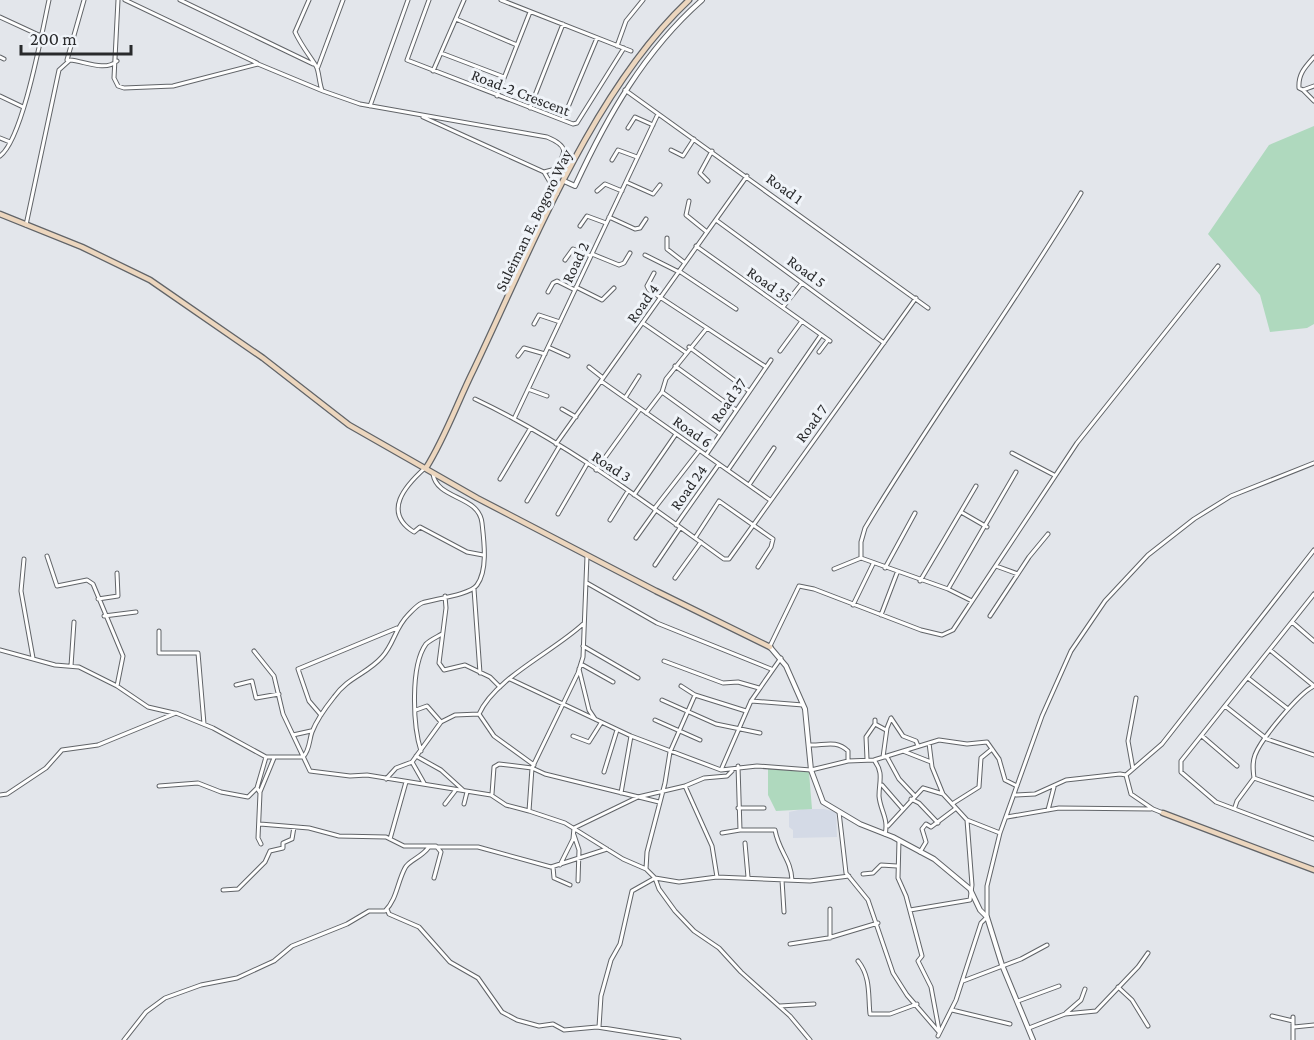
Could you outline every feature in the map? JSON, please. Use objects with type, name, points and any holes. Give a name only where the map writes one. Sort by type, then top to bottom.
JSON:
[{"type":"main road","name":"Suleiman E. Bogoro Way","points":[[426,468],[573,164],[626,74],[656,35],[688,0]]},
{"type":"main road","points":[[0,214],[82,247],[150,280],[263,358],[349,425],[656,591],[770,646]]},
{"type":"main road","points":[[1163,813],[1314,870]]},
{"type":"street","points":[[0,156],[10,142],[23,107],[49,0]]},
{"type":"street","points":[[26,225],[59,70],[67,60],[84,0]]},
{"type":"street","points":[[118,0],[115,81],[118,86],[132,89],[173,86],[258,64]]},
{"type":"street","points":[[125,0],[258,64],[323,91],[370,106],[418,116],[548,137],[559,142],[564,149],[564,154],[554,172]]},
{"type":"street","points":[[180,0],[315,65]]},
{"type":"street","points":[[309,0],[296,32],[315,65],[323,91]]},
{"type":"street","points":[[315,65],[343,0]]},
{"type":"street","points":[[370,106],[408,0]]},
{"type":"street","name":"Road-2 Crescent","points":[[429,0],[407,60],[573,124],[577,123],[624,48]]},
{"type":"street","points":[[433,71],[464,0]]},
{"type":"street","points":[[501,0],[631,51]]},
{"type":"street","points":[[617,46],[626,21],[643,0]]},
{"type":"street","name":"Suleiman E. Bogoro Way","points":[[564,181],[575,186],[626,90],[650,55],[702,0]]},
{"type":"street","points":[[497,96],[530,12]]},
{"type":"street","points":[[0,17],[41,36]]},
{"type":"street","points":[[456,19],[517,45]]},
{"type":"street","points":[[530,108],[562,24]]},
{"type":"street","points":[[562,119],[597,38]]},
{"type":"street","points":[[441,53],[504,77]]},
{"type":"street","points":[[1314,57],[1302,71],[1299,88],[1314,101]]},
{"type":"street","points":[[67,60],[103,66],[109,66],[117,61]]},
{"type":"street","points":[[1303,90],[1314,86]]},
{"type":"street","name":"Road 1","points":[[626,90],[928,308]]},
{"type":"street","points":[[0,96],[23,107]]},
{"type":"street","name":"Road 2","points":[[514,419],[658,114]]},
{"type":"street","points":[[418,116],[544,172],[554,172],[573,164]]},
{"type":"street","points":[[628,128],[635,117],[653,125]]},
{"type":"street","points":[[0,138],[10,142]]},
{"type":"street","points":[[671,150],[683,156],[694,139]]},
{"type":"street","points":[[612,160],[618,150],[638,158]]},
{"type":"street","points":[[708,181],[700,173],[712,151]]},
{"type":"street","points":[[544,172],[557,195]]},
{"type":"street","name":"Road 4","points":[[527,501],[576,417],[747,176]]},
{"type":"street","points":[[626,182],[653,194],[660,185]]},
{"type":"street","points":[[597,191],[605,184],[622,191]]},
{"type":"street","points":[[861,558],[861,542],[865,528],[910,453],[1039,263],[1081,193]]},
{"type":"street","points":[[689,201],[685,213],[707,232]]},
{"type":"street","points":[[580,226],[588,216],[606,224]]},
{"type":"street","points":[[609,217],[636,229],[640,228],[646,219]]},
{"type":"street","name":"Road 5","points":[[715,220],[884,343]]},
{"type":"street","points":[[668,238],[667,249],[685,263]]},
{"type":"street","name":"Road 35","points":[[696,246],[829,341],[819,352]]},
{"type":"street","points":[[565,260],[573,249],[619,265],[624,264],[630,253]]},
{"type":"street","points":[[645,255],[679,271],[736,309]]},
{"type":"street","points":[[987,917],[983,915],[970,889],[934,859],[899,840],[860,824],[824,802],[811,770],[803,705],[781,658],[770,646],[797,588],[814,589],[921,630],[948,634],[996,566],[1054,475],[1218,266]]},
{"type":"street","points":[[654,273],[648,288],[766,367]]},
{"type":"street","points":[[548,292],[555,282],[576,288],[602,300],[614,288]]},
{"type":"street","points":[[783,307],[802,283]]},
{"type":"street","name":"Road 7","points":[[724,559],[731,557],[916,298]]},
{"type":"street","points":[[534,324],[539,315],[560,322]]},
{"type":"street","points":[[780,351],[802,321]]},
{"type":"street","points":[[643,323],[685,352]]},
{"type":"street","points":[[646,413],[662,392],[666,379],[675,366],[706,328]]},
{"type":"street","points":[[728,470],[821,335]]},
{"type":"street","points":[[548,347],[567,356]]},
{"type":"street","points":[[689,347],[749,391]]},
{"type":"street","points":[[518,356],[524,348],[545,354]]},
{"type":"street","name":"Road 37","points":[[706,455],[771,360]]},
{"type":"street","points":[[675,366],[736,410]]},
{"type":"street","name":"Road 6","points":[[589,367],[625,398],[770,500]]},
{"type":"street","points":[[625,398],[639,376]]},
{"type":"street","points":[[528,389],[547,396]]},
{"type":"street","points":[[662,392],[720,434]]},
{"type":"street","name":"Road 3","points":[[475,399],[514,419],[587,464],[724,559]]},
{"type":"street","points":[[562,409],[576,417]]},
{"type":"street","points":[[596,471],[640,409]]},
{"type":"street","points":[[500,479],[530,429]]},
{"type":"street","points":[[634,495],[676,434]]},
{"type":"street","points":[[748,485],[774,448]]},
{"type":"street","points":[[636,538],[699,450]]},
{"type":"street","points":[[1012,453],[1054,475]]},
{"type":"street","points":[[1033,1040],[1002,965],[987,917],[987,886],[1000,833],[1060,672],[1093,618],[1125,577],[1171,536],[1215,505],[1255,485],[1314,463]]},
{"type":"street","points":[[558,514],[587,464]]},
{"type":"street","name":"Road 24","points":[[654,565],[719,464]]},
{"type":"street","points":[[426,468],[413,480],[401,499],[398,512],[402,523],[414,532],[420,527],[467,552],[483,555]]},
{"type":"street","points":[[433,472],[439,487],[474,507],[481,519],[483,555],[481,579],[474,589],[480,673]]},
{"type":"street","points":[[948,589],[987,527],[1016,472]]},
{"type":"street","points":[[920,581],[976,486]]},
{"type":"street","points":[[610,520],[628,491]]},
{"type":"street","points":[[695,538],[719,501],[771,536],[773,543],[758,567]]},
{"type":"street","points":[[961,512],[987,527]]},
{"type":"street","points":[[885,568],[915,513]]},
{"type":"street","points":[[990,616],[1018,573],[1048,534]]},
{"type":"street","points":[[675,578],[700,542]]},
{"type":"street","points":[[1015,795],[1028,796],[1066,780],[1113,773],[1126,775],[1162,744],[1314,550]]},
{"type":"street","points":[[529,811],[533,767],[580,667],[588,583],[587,554]]},
{"type":"street","points":[[47,556],[57,585],[90,581],[123,659],[117,686]]},
{"type":"street","points":[[834,569],[861,558],[897,573],[948,589],[972,601]]},
{"type":"street","points":[[24,559],[21,591],[33,658]]},
{"type":"street","points":[[853,605],[873,563]]},
{"type":"street","points":[[996,566],[1018,573]]},
{"type":"street","points":[[98,599],[118,596],[117,573]]},
{"type":"street","points":[[881,615],[897,573]]},
{"type":"street","points":[[588,583],[657,622],[771,669]]},
{"type":"street","points":[[321,715],[309,701],[298,669],[397,627],[420,604],[474,589]]},
{"type":"street","points":[[1314,595],[1181,762],[1181,772],[1216,802],[1235,807],[1239,812],[1314,839]]},
{"type":"street","points":[[445,596],[446,608],[439,663],[444,670],[465,666],[490,677],[501,688]]},
{"type":"street","points":[[104,616],[136,612]]},
{"type":"street","points":[[71,666],[74,622]]},
{"type":"street","points":[[1292,622],[1314,641]]},
{"type":"street","points":[[479,714],[486,698],[501,688],[520,670],[556,648],[584,623]]},
{"type":"street","points":[[0,650],[55,665],[71,666],[117,686],[148,707],[176,713],[204,724],[267,757],[303,757],[307,753],[312,731],[321,715],[348,680],[365,672],[382,658],[391,647],[397,627]]},
{"type":"street","points":[[159,631],[159,654],[198,653],[204,724]]},
{"type":"street","points":[[421,751],[415,720],[417,710],[413,680],[422,652],[428,642],[442,634]]},
{"type":"street","points":[[583,646],[638,678]]},
{"type":"street","points":[[1235,807],[1254,778],[1254,756],[1288,709],[1301,694],[1314,686],[1270,650]]},
{"type":"street","points":[[254,651],[272,671],[283,714],[310,771],[320,774],[367,775],[491,795],[506,805],[574,828],[623,860],[646,869],[655,878],[658,889],[694,931],[719,948],[741,972],[780,1006],[810,1040]]},
{"type":"street","points":[[721,770],[751,701],[771,669],[781,658]]},
{"type":"street","points":[[664,661],[723,682],[738,682],[759,688]]},
{"type":"street","points":[[580,667],[613,682]]},
{"type":"street","points":[[580,667],[589,710],[596,720]]},
{"type":"street","points":[[1248,678],[1288,709]]},
{"type":"street","points":[[510,679],[631,736],[721,770],[732,771]]},
{"type":"street","points":[[236,684],[252,681],[256,698],[279,694]]},
{"type":"street","points":[[681,686],[695,695],[746,711]]},
{"type":"street","points":[[646,869],[647,852],[663,792],[670,752],[695,695]]},
{"type":"street","points":[[1133,769],[1128,741],[1136,698]]},
{"type":"street","points":[[662,700],[688,713],[738,730],[760,733]]},
{"type":"street","points":[[751,701],[803,705]]},
{"type":"street","points":[[417,710],[427,706],[441,722]]},
{"type":"street","points":[[1225,706],[1267,739],[1314,755]]},
{"type":"street","points":[[0,795],[7,794],[46,768],[62,750],[98,745],[176,713]]},
{"type":"street","points":[[386,779],[396,768],[412,762],[441,722],[455,715],[479,714]]},
{"type":"street","points":[[479,714],[494,736],[545,774],[659,802]]},
{"type":"street","points":[[887,826],[879,795],[882,784],[879,766],[886,730],[891,718],[903,736],[916,741],[918,746]]},
{"type":"street","points":[[655,720],[700,740]]},
{"type":"street","points":[[867,759],[866,737],[875,722],[880,730],[886,730]]},
{"type":"street","points":[[573,736],[589,742],[601,723]]},
{"type":"street","points":[[604,772],[617,729]]},
{"type":"street","points":[[292,735],[312,731]]},
{"type":"street","points":[[621,793],[631,736]]},
{"type":"street","points":[[1202,736],[1237,766]]},
{"type":"street","points":[[574,828],[638,797],[685,786],[704,777],[727,776],[738,766],[811,770],[848,762],[874,760],[939,740],[967,744],[987,742],[993,749],[1005,780],[1017,786]]},
{"type":"street","points":[[809,745],[830,743],[843,746],[848,750],[848,762]]},
{"type":"street","points":[[929,743],[931,762],[943,794],[967,820],[1000,833]]},
{"type":"street","points":[[952,804],[979,787],[981,758],[993,749]]},
{"type":"street","points":[[902,751],[931,762]]},
{"type":"street","points":[[416,756],[441,770],[466,792]]},
{"type":"street","points":[[159,786],[198,783],[242,797],[252,795],[257,788],[267,757]]},
{"type":"street","points":[[261,844],[258,838],[260,792],[274,757]]},
{"type":"street","points":[[882,757],[887,757],[912,797],[938,823]]},
{"type":"street","points":[[874,760],[879,766]]},
{"type":"street","points":[[412,762],[424,783]]},
{"type":"street","points":[[491,795],[494,791],[496,765],[533,767]]},
{"type":"street","points":[[738,766],[740,830]]},
{"type":"street","points":[[1126,775],[1131,794],[1163,813]]},
{"type":"street","points":[[1254,778],[1314,799]]},
{"type":"street","points":[[390,839],[406,782]]},
{"type":"street","points":[[882,784],[902,808]]},
{"type":"street","points":[[685,786],[712,846],[717,877]]},
{"type":"street","points":[[885,834],[887,826],[923,787],[943,794]]},
{"type":"street","points":[[1048,810],[1054,787]]},
{"type":"street","points":[[257,788],[260,792]]},
{"type":"street","points":[[445,804],[456,790]]},
{"type":"street","points":[[464,804],[466,792]]},
{"type":"street","points":[[1007,817],[1048,810],[1108,807],[1153,809]]},
{"type":"street","points":[[738,808],[764,808]]},
{"type":"street","points":[[920,852],[926,842],[922,828],[927,824],[931,827],[938,823],[955,809]]},
{"type":"street","points":[[839,810],[842,857],[849,876],[868,900],[878,923],[893,973],[907,995],[917,1004],[939,1034]]},
{"type":"street","points":[[701,822],[708,819]]},
{"type":"street","points":[[910,910],[970,900],[972,885],[967,820]]},
{"type":"street","points":[[260,824],[294,827],[339,836],[390,839],[404,846],[478,847],[553,867],[609,849]]},
{"type":"street","points":[[223,890],[238,889],[265,862],[270,851],[283,848],[283,843],[292,839],[294,827]]},
{"type":"street","points":[[560,865],[574,828]]},
{"type":"street","points":[[722,833],[740,830],[775,830],[778,844],[791,863],[792,880]]},
{"type":"street","points":[[573,834],[579,857],[578,881]]},
{"type":"street","points":[[899,840],[898,878],[910,910],[922,956],[918,961],[931,987],[939,1034]]},
{"type":"street","points":[[745,843],[748,878]]},
{"type":"street","points":[[434,878],[441,852],[436,846]]},
{"type":"street","points":[[387,909],[409,863],[422,857],[429,847],[436,846]]},
{"type":"street","points":[[863,874],[873,873],[881,865],[897,866]]},
{"type":"street","points":[[553,867],[554,878],[570,885]]},
{"type":"street","points":[[599,1027],[601,996],[611,960],[620,944],[632,891],[655,878],[679,882],[717,877],[792,880],[849,876]]},
{"type":"street","points":[[782,880],[784,912]]},
{"type":"street","points":[[387,909],[389,914],[419,927],[450,962],[478,978],[502,1012],[533,1026],[553,1024],[564,1030],[599,1027],[679,1040]]},
{"type":"street","points":[[124,1040],[146,1012],[165,998],[201,985],[237,978],[274,961],[292,946],[348,924],[369,911],[387,909]]},
{"type":"street","points":[[830,909],[830,938]]},
{"type":"street","points":[[939,1034],[944,1028],[963,981],[981,923],[987,917]]},
{"type":"street","points":[[790,944],[830,938],[878,923]]},
{"type":"street","points":[[963,981],[1021,959],[1047,945]]},
{"type":"street","points":[[1029,1028],[1065,1014],[1093,1012],[1138,967],[1148,953]]},
{"type":"street","points":[[858,961],[864,969],[870,994],[870,1014],[890,1014],[917,1004]]},
{"type":"street","points":[[1018,1001],[1059,986]]},
{"type":"street","points":[[1118,987],[1132,1000],[1148,1026]]},
{"type":"street","points":[[1065,1014],[1080,1000],[1085,989]]},
{"type":"street","points":[[780,1006],[814,1004]]},
{"type":"street","points":[[952,1010],[1010,1024]]},
{"type":"street","points":[[1272,1016],[1293,1019],[1293,1040]]},
{"type":"street","points":[[1294,1027],[1314,1025]]},
{"type":"street","points":[[939,1034],[944,1028]]},
{"type":"shaded area","points":[[824,809],[836,812],[837,837],[793,838],[793,830],[789,827],[789,812]]},
{"type":"green space","points":[[1314,126],[1314,324],[1307,328],[1270,332],[1260,295],[1208,234],[1269,145]]},
{"type":"green space","points":[[768,769],[809,772],[812,809],[776,811],[768,795]]}]
